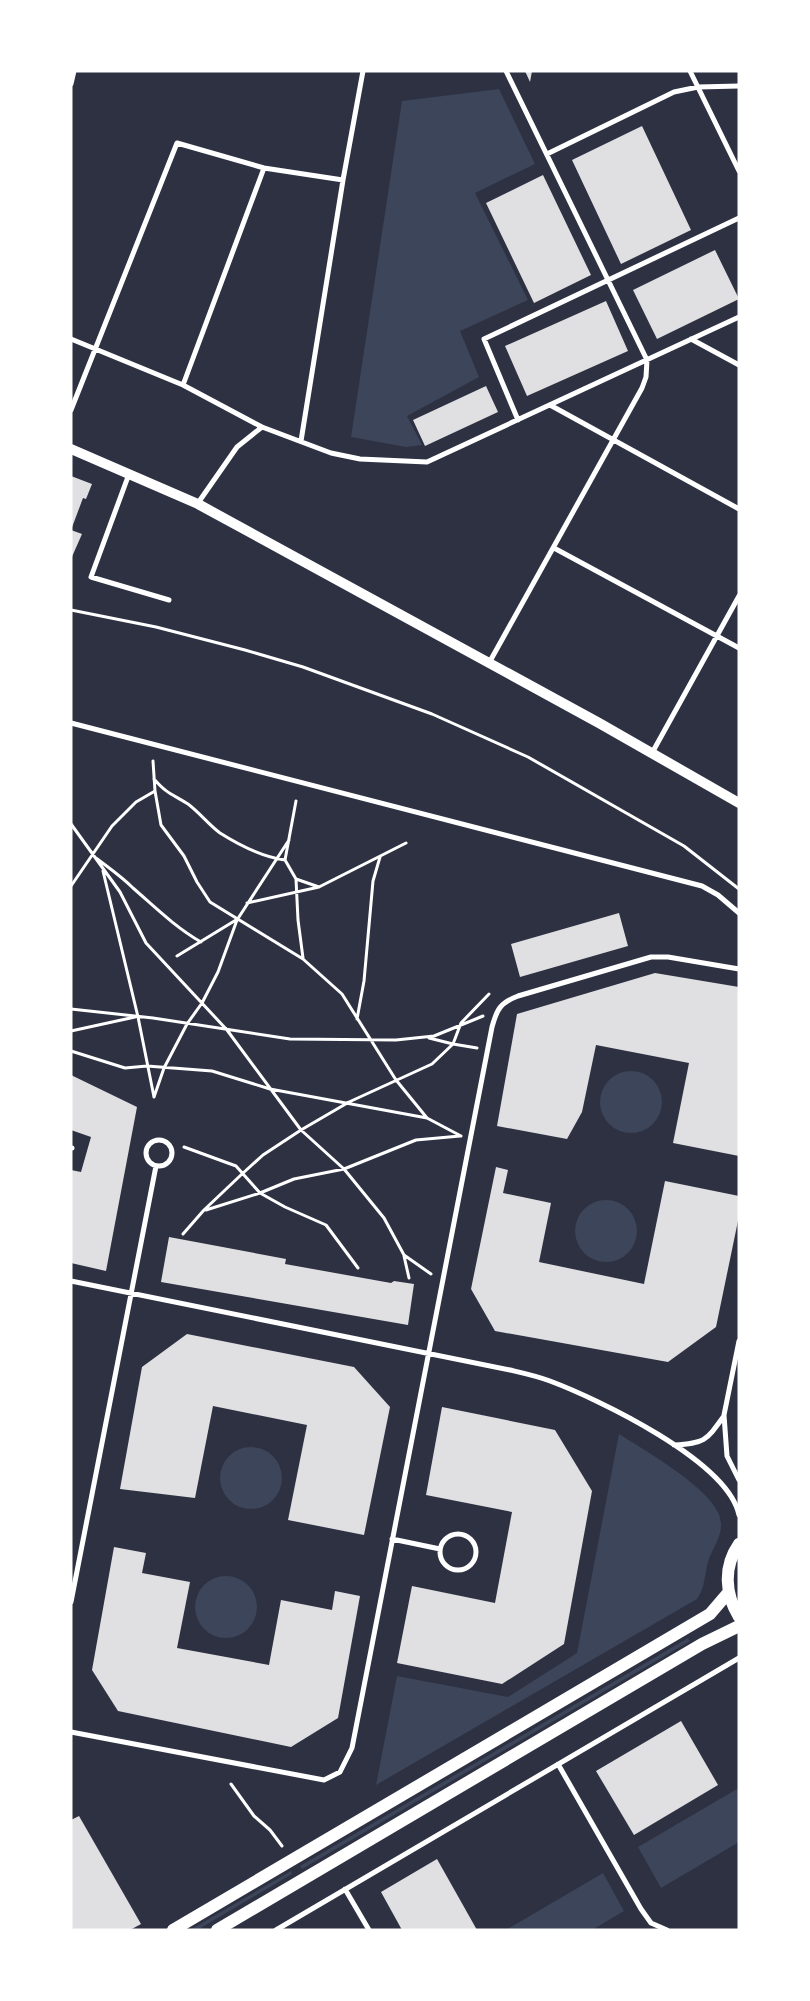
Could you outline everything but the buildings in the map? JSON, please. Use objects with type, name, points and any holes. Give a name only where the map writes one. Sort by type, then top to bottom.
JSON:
[{"type":"main road","points":[[71,449],[198,504],[739,803]]},
{"type":"main road","points":[[739,1544],[729,1566],[728,1593],[739,1617]]},
{"type":"main road","points":[[173,1930],[710,1614],[728,1593]]},
{"type":"main road","points":[[217,1930],[702,1644],[739,1626]]},
{"type":"street","points":[[71,84],[74,71]]},
{"type":"street","points":[[301,440],[343,180],[363,71]]},
{"type":"street","points":[[488,664],[642,388],[646,377],[647,360],[506,71]]},
{"type":"street","points":[[690,71],[739,171]]},
{"type":"street","points":[[547,154],[674,92],[698,88],[739,86]]},
{"type":"street","points":[[71,410],[177,143],[264,168],[343,180]]},
{"type":"street","points":[[183,385],[264,168]]},
{"type":"street","points":[[518,420],[484,339],[739,218]]},
{"type":"street","points":[[71,339],[183,385],[262,428],[331,452],[360,459],[427,462],[739,317]]},
{"type":"street","points":[[691,339],[739,365]]},
{"type":"street","points":[[550,405],[739,509]]},
{"type":"street","points":[[198,504],[237,447],[262,428]]},
{"type":"street","points":[[129,474],[91,577],[169,600]]},
{"type":"street","points":[[554,548],[739,648]]},
{"type":"street","points":[[652,754],[739,596]]},
{"type":"street","points":[[71,723],[702,886],[718,895],[739,913]]},
{"type":"street","points":[[71,1732],[324,1780],[340,1772],[352,1748],[492,1027],[497,1011],[505,1001],[518,996],[651,957],[668,957],[739,969]]},
{"type":"street","points":[[159,1140],[172,1149],[172,1158],[166,1164],[156,1166],[147,1160],[146,1151],[150,1143],[159,1140]]},
{"type":"street","points":[[71,1602],[156,1166]]},
{"type":"street","points":[[71,1281],[428,1353],[549,1380],[614,1410],[674,1445],[707,1470],[724,1488],[732,1498],[739,1515]]},
{"type":"street","points":[[739,1341],[724,1415],[726,1456],[739,1480]]},
{"type":"street","points":[[674,1445],[696,1444],[710,1436],[724,1415]]},
{"type":"street","points":[[451,1535],[463,1535],[473,1542],[476,1553],[475,1559],[467,1568],[456,1570],[445,1565],[440,1555],[440,1549],[442,1543],[451,1535]]},
{"type":"street","points":[[392,1539],[440,1549]]},
{"type":"street","points":[[276,1930],[739,1658]]},
{"type":"street","points":[[558,1764],[642,1910],[651,1923],[667,1930]]},
{"type":"street","points":[[345,1889],[368,1930]]},
{"type":"path","points":[[71,610],[156,627],[245,650],[303,667],[432,714],[528,757],[684,846],[739,889]]},
{"type":"path","points":[[152,761],[161,825],[184,856],[210,902],[303,959],[342,994],[396,1080],[427,1118]]},
{"type":"path","points":[[154,778],[166,792],[188,805],[220,832],[253,851],[285,860]]},
{"type":"path","points":[[71,886],[112,826],[136,802],[155,791]]},
{"type":"path","points":[[296,801],[285,860],[296,879],[303,959]]},
{"type":"path","points":[[71,824],[120,892],[146,944],[227,1030],[301,1130],[344,1169],[384,1218],[404,1255],[409,1278]]},
{"type":"path","points":[[102,868],[138,1017],[154,1097],[164,1068],[187,1024],[202,1003],[218,972],[237,920],[289,840]]},
{"type":"path","points":[[246,904],[319,887],[406,843]]},
{"type":"path","points":[[92,855],[132,886],[184,932],[201,942]]},
{"type":"path","points":[[357,1020],[364,981],[373,881],[380,857]]},
{"type":"path","points":[[296,879],[319,887]]},
{"type":"path","points":[[178,956],[237,920]]},
{"type":"path","points":[[183,1234],[204,1210],[263,1155],[349,1102],[432,1064],[453,1044],[461,1023],[490,994]]},
{"type":"path","points":[[71,1009],[290,1039],[396,1040],[426,1037],[434,1036],[461,1023],[483,1016]]},
{"type":"path","points":[[71,1031],[138,1017]]},
{"type":"path","points":[[426,1037],[477,1048]]},
{"type":"path","points":[[71,1051],[125,1068],[147,1066],[212,1071],[270,1089],[349,1102],[427,1118],[460,1136],[416,1140],[344,1169],[294,1179],[204,1210]]},
{"type":"path","points":[[184,1147],[236,1166],[260,1192],[285,1207],[326,1225],[358,1268]]},
{"type":"path","points":[[404,1255],[431,1274]]},
{"type":"path","points":[[231,1784],[254,1816],[270,1830],[282,1846]]},
{"type":"shaded area","points":[[499,89],[535,164],[475,193],[528,300],[460,331],[479,377],[407,416],[422,445],[406,447],[351,437],[402,101]]},
{"type":"shaded area","points":[[631,1071],[643,1073],[653,1080],[660,1090],[662,1102],[660,1114],[653,1124],[643,1131],[631,1133],[619,1131],[609,1124],[602,1114],[600,1102],[602,1090],[609,1080],[619,1073]]},
{"type":"shaded area","points":[[606,1200],[618,1202],[628,1209],[635,1219],[637,1231],[635,1243],[628,1253],[618,1260],[606,1262],[594,1260],[584,1253],[577,1243],[575,1231],[577,1219],[584,1209],[594,1202]]},
{"type":"shaded area","points":[[619,1434],[679,1473],[709,1499],[718,1511],[721,1523],[720,1533],[707,1564],[703,1585],[697,1599],[376,1785],[397,1676],[508,1697],[577,1653]]},
{"type":"shaded area","points":[[251,1447],[263,1449],[273,1456],[280,1466],[282,1478],[280,1490],[273,1500],[263,1507],[251,1509],[239,1507],[229,1500],[222,1490],[220,1478],[222,1466],[229,1456],[239,1449]]},
{"type":"shaded area","points":[[226,1576],[238,1578],[248,1585],[255,1595],[257,1607],[255,1619],[248,1629],[238,1636],[226,1638],[214,1636],[204,1629],[197,1619],[195,1607],[197,1595],[204,1585],[214,1578]]},
{"type":"shaded area","points":[[688,1638],[690,1641],[302,1869],[300,1866]]},
{"type":"shaded area","points":[[737,1789],[739,1793],[739,1842],[661,1888],[638,1847]]},
{"type":"shaded area","points":[[291,1871],[292,1874],[199,1930],[190,1930]]},
{"type":"shaded area","points":[[603,1873],[624,1911],[592,1930],[506,1930]]}]
